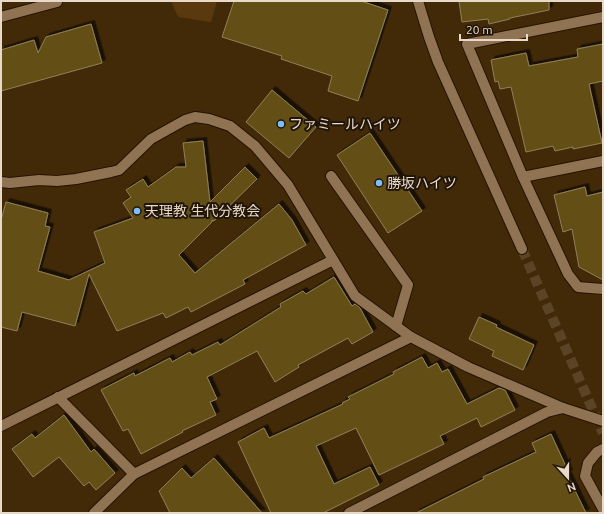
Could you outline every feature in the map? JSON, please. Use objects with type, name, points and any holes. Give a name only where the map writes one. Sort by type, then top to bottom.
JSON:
[{"type":"street","points":[[418,1],[438,62],[522,249]]},
{"type":"street","points":[[1,17],[56,2]]},
{"type":"street","points":[[603,17],[467,44],[523,177],[568,274],[578,287],[603,289]]},
{"type":"street","points":[[1,182],[10,183],[39,180],[57,181],[76,179],[119,170],[151,139],[185,120],[195,117],[209,119],[230,126],[255,146],[288,185],[355,296],[411,337],[468,367],[563,408],[603,421]]},
{"type":"street","points":[[523,177],[603,161]]},
{"type":"street","points":[[332,176],[408,285],[396,326]]},
{"type":"street","points":[[1,426],[333,260]]},
{"type":"street","points":[[94,513],[134,474],[411,337]]},
{"type":"street","points":[[58,397],[134,474]]},
{"type":"street","points":[[349,513],[547,412],[563,408]]},
{"type":"street","points":[[603,449],[597,452],[588,463],[586,476],[603,509]]},
{"type":"shaded area","points":[[171,1],[217,1],[211,22],[178,17]]},
{"type":"building","points":[[234,1],[361,1],[388,10],[358,101],[328,91],[332,76],[281,59],[282,56],[222,37]]},
{"type":"building","points":[[459,1],[549,1],[549,10],[489,24],[488,19],[462,22]]},
{"type":"building","points":[[91,24],[102,63],[1,91],[1,50],[34,40],[38,53],[46,37]]},
{"type":"building","points":[[603,44],[603,81],[589,84],[602,143],[555,151],[553,146],[526,152],[511,87],[500,89],[498,81],[495,82],[491,60],[526,53],[529,66],[578,57],[577,49]]},
{"type":"building","name":"ファミールハイツ","points":[[272,90],[316,127],[289,158],[246,122]]},
{"type":"building","name":"勝坂ハイツ","points":[[370,133],[422,211],[388,233],[337,155]]},
{"type":"building","points":[[203,141],[210,202],[245,167],[257,179],[214,221],[212,220],[212,222],[179,255],[195,273],[279,204],[292,220],[306,245],[243,280],[245,284],[191,312],[188,307],[166,318],[163,313],[117,331],[89,274],[75,326],[22,312],[17,331],[1,327],[1,220],[6,202],[48,213],[45,226],[50,227],[38,271],[69,280],[105,263],[94,232],[133,218],[123,203],[131,197],[126,190],[143,179],[148,187],[176,167],[186,167],[183,143]]},
{"type":"building","points":[[585,187],[587,196],[603,192],[603,280],[579,267],[572,229],[563,232],[554,195]]},
{"type":"building","points":[[334,277],[352,306],[355,304],[360,308],[373,332],[352,344],[348,338],[298,365],[299,367],[275,382],[257,351],[207,377],[217,399],[210,402],[216,415],[182,431],[183,432],[141,454],[128,429],[123,431],[101,390],[134,373],[135,376],[170,358],[172,362],[190,352],[192,355],[218,342],[220,345],[281,307],[280,304],[303,291],[306,294]]},
{"type":"building","points":[[479,317],[534,345],[523,370],[492,356],[494,351],[469,339]]},
{"type":"building","points":[[422,357],[428,368],[437,363],[442,372],[448,369],[467,404],[499,388],[505,390],[515,410],[481,427],[477,418],[440,436],[444,444],[379,475],[356,428],[316,446],[334,484],[370,467],[379,485],[323,513],[271,513],[238,442],[264,428],[269,438],[343,404],[342,403],[350,399],[348,397],[394,374],[393,372]]},
{"type":"building","points":[[64,415],[91,452],[94,449],[115,473],[96,490],[89,482],[84,486],[59,457],[33,477],[12,449],[32,434],[35,438]]},
{"type":"building","points":[[551,434],[569,473],[567,474],[586,513],[416,513],[484,479],[483,477],[536,452],[532,443]]},
{"type":"building","points":[[214,458],[262,513],[170,513],[159,491],[182,468],[191,478]]},
{"type":"tunnel","points":[[522,249],[603,433]]},
{"type":"place","name":"ファミールハイツ","points":[[281,124]]},
{"type":"place","name":"勝坂ハイツ","points":[[379,183]]},
{"type":"place","name":"天理教 生代分教会","points":[[137,211]]}]
